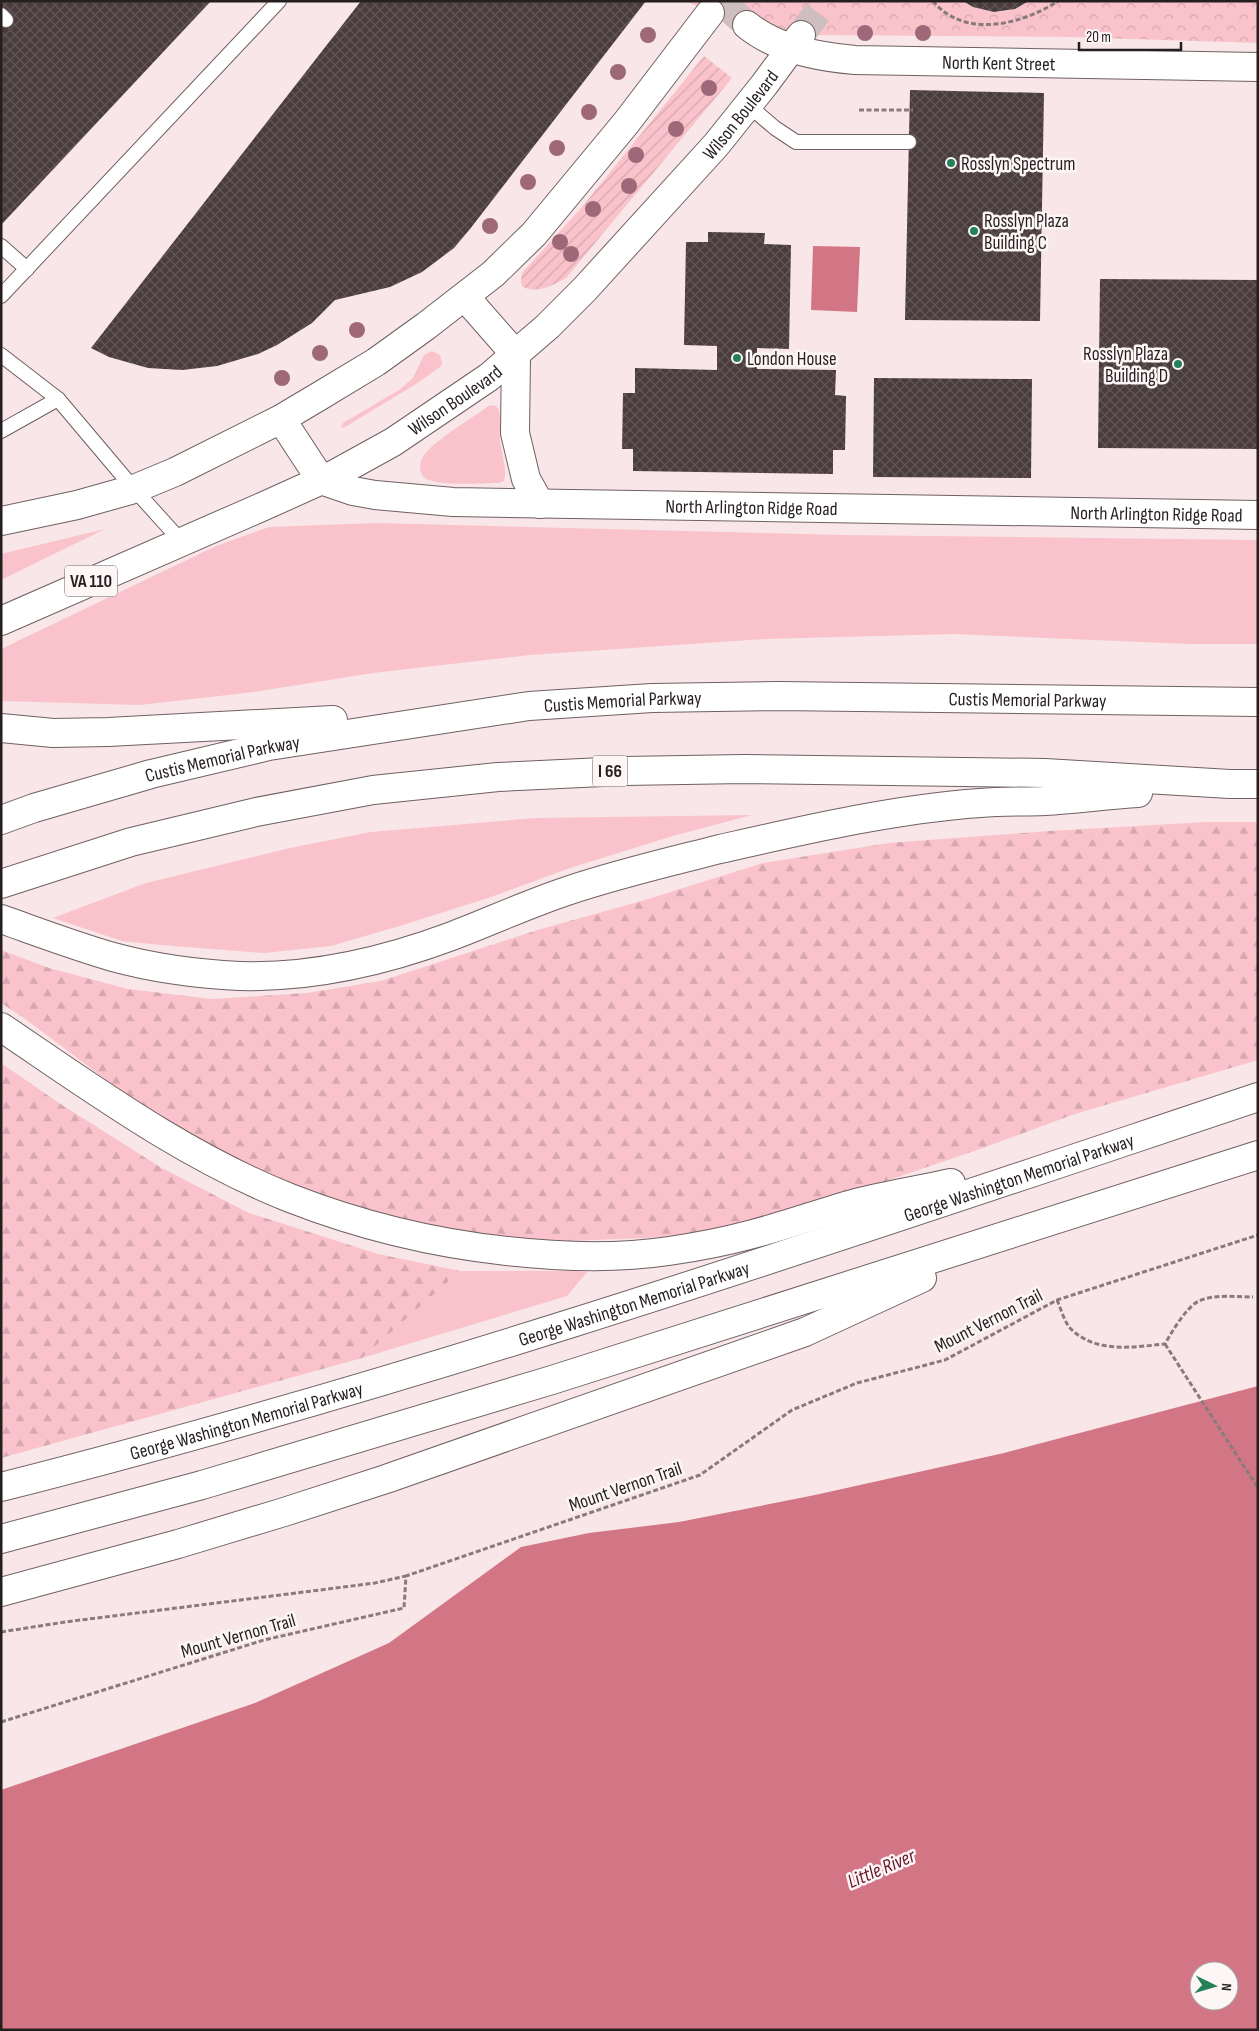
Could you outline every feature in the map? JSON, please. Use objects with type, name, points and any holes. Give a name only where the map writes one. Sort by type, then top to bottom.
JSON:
[{"type":"main road","points":[[1,521],[76,505],[134,489],[183,468],[281,419],[376,362],[465,297],[503,265],[534,234],[626,122],[710,13]]},
{"type":"main road","name":"North Kent Street","points":[[747,25],[759,35],[796,41],[842,59],[879,62],[1258,68]]},
{"type":"main road","name":"Wilson Boulevard","points":[[1,621],[321,480],[409,432],[489,377],[516,355],[584,290],[716,145],[796,41]]},
{"type":"main road","points":[[465,297],[516,355],[515,433],[526,479],[540,504]]},
{"type":"main road","points":[[281,419],[321,480]]},
{"type":"main road","name":"North Arlington Ridge Road","points":[[321,480],[353,491],[375,495],[452,502],[1258,515]]},
{"type":"main road","name":"Custis Memorial Parkway","points":[[1,820],[34,808],[150,774],[269,746],[529,706],[652,698],[778,696],[1258,702]]},
{"type":"main road","points":[[1,728],[53,733],[108,732],[313,721],[529,706]]},
{"type":"main road","name":"I 66","points":[[2,884],[131,842],[256,812],[373,790],[498,777],[624,770],[744,770],[1045,773],[1258,784]]},
{"type":"main road","points":[[1,920],[86,949],[152,966],[241,976],[280,975],[317,971],[359,965],[411,951],[566,891],[640,870],[722,849],[866,819],[979,803],[1044,801],[1230,784]]},
{"type":"main road","points":[[1,1027],[127,1111],[186,1147],[288,1198],[390,1231],[434,1241],[490,1249],[585,1257],[630,1256],[669,1251],[749,1235],[858,1203],[1077,1157]]},
{"type":"main road","name":"George Washington Memorial Parkway","points":[[1,1487],[176,1440],[425,1368],[654,1297],[1258,1097]]},
{"type":"main road","points":[[1,1539],[92,1516],[358,1439],[552,1380],[1258,1155]]},
{"type":"main road","points":[[1,1592],[284,1512],[386,1479],[805,1332],[1030,1228]]},
{"type":"lane","points":[[1,296],[278,1]]},
{"type":"lane","points":[[748,105],[775,128],[796,142],[909,142]]},
{"type":"lane","points":[[1,246],[27,269]]},
{"type":"lane","points":[[1,355],[58,399],[181,541]]},
{"type":"lane","points":[[1,431],[58,399]]},
{"type":"path","points":[[933,1],[940,10],[961,21],[994,25],[1028,17],[1058,1]]},
{"type":"path","points":[[859,110],[913,110]]},
{"type":"path","name":"Mount Vernon Trail","points":[[1,1722],[264,1640],[404,1608],[406,1576],[700,1475],[792,1410],[857,1383],[945,1360],[1057,1300],[1258,1235]]},
{"type":"path","points":[[1165,1344],[1181,1319],[1198,1301],[1220,1297],[1253,1297]]},
{"type":"path","points":[[1057,1300],[1069,1327],[1084,1339],[1115,1347],[1165,1344]]},
{"type":"path","points":[[1165,1344],[1258,1488]]},
{"type":"path","points":[[1,1632],[375,1583],[406,1576]]},
{"type":"green space","points":[[685,1],[963,1],[979,8],[996,12],[1013,9],[1029,1],[1258,1],[1258,43],[1067,37],[810,35],[753,27],[732,21]]},
{"type":"green space","points":[[704,56],[732,78],[566,278],[550,286],[533,290],[522,286],[522,273],[582,207]]},
{"type":"green space","points":[[432,351],[440,355],[442,363],[440,367],[416,384],[341,428],[343,423],[399,390],[413,378],[424,355]]},
{"type":"green space","points":[[490,405],[496,406],[499,413],[500,441],[505,472],[504,481],[499,483],[453,484],[436,482],[425,478],[421,472],[420,465],[425,454],[447,435]]},
{"type":"green space","points":[[376,523],[844,535],[1258,540],[1258,644],[1189,644],[954,634],[764,639],[530,655],[373,673],[254,692],[140,705],[1,701],[1,649],[216,546],[269,527]]},
{"type":"green space","points":[[105,529],[1,580],[1,554]]},
{"type":"green space","points":[[752,815],[673,836],[573,867],[491,897],[331,946],[264,953],[161,945],[122,941],[53,918],[146,883],[290,848],[371,832],[535,818]]},
{"type":"green space","points":[[1206,822],[1258,822],[1258,1060],[1075,1114],[980,1149],[772,1220],[667,1237],[546,1242],[469,1233],[361,1209],[270,1175],[189,1134],[125,1094],[24,1018],[1,1003],[1,950],[49,968],[128,989],[212,999],[307,993],[381,981],[541,929],[645,900],[763,863],[889,843]]},
{"type":"green space","points":[[1,1063],[59,1103],[160,1167],[249,1213],[378,1254],[460,1271],[362,1358],[1,1458]]},
{"type":"green space","points":[[460,1271],[588,1271],[567,1296],[362,1358]]},
{"type":"water","points":[[813,246],[860,247],[857,312],[811,310]]},
{"type":"water","name":"Little River","points":[[1258,1386],[1258,2030],[1,2030],[1,1790],[255,1703],[389,1643],[521,1547],[589,1533],[679,1522],[815,1495],[1004,1453]]},
{"type":"building","points":[[1,1],[211,1],[1,225]]},
{"type":"building","points":[[361,1],[646,1],[470,229],[454,248],[422,272],[390,287],[335,300],[312,323],[277,345],[258,354],[217,366],[182,370],[148,368],[109,357],[91,348]]},
{"type":"building","points":[[963,1],[1029,1],[1015,9],[994,12],[973,7]]},
{"type":"building","name":"Rosslyn Plaza Building C","points":[[910,90],[1044,93],[1040,321],[905,320]]},
{"type":"building","name":"London House","points":[[708,232],[765,233],[764,244],[791,245],[789,349],[757,348],[757,369],[836,370],[835,395],[846,396],[845,450],[833,450],[833,474],[633,471],[633,449],[622,449],[623,393],[635,393],[635,368],[717,370],[717,346],[684,345],[686,242],[708,242]]},
{"type":"building","name":"Rosslyn Plaza Building D","points":[[1100,279],[1258,280],[1258,449],[1098,448]]},
{"type":"building","points":[[874,378],[1032,379],[1031,478],[873,477]]},
{"type":"tunnel","points":[[721,1],[747,25]]},
{"type":"tunnel","points":[[801,35],[826,1]]},
{"type":"place","name":"Rosslyn Spectrum","points":[[951,163]]},
{"type":"place","name":"Rosslyn Plaza Building C","points":[[974,231]]},
{"type":"place","name":"London House","points":[[737,358]]},
{"type":"place","name":"Rosslyn Plaza Building D","points":[[1178,364]]}]
